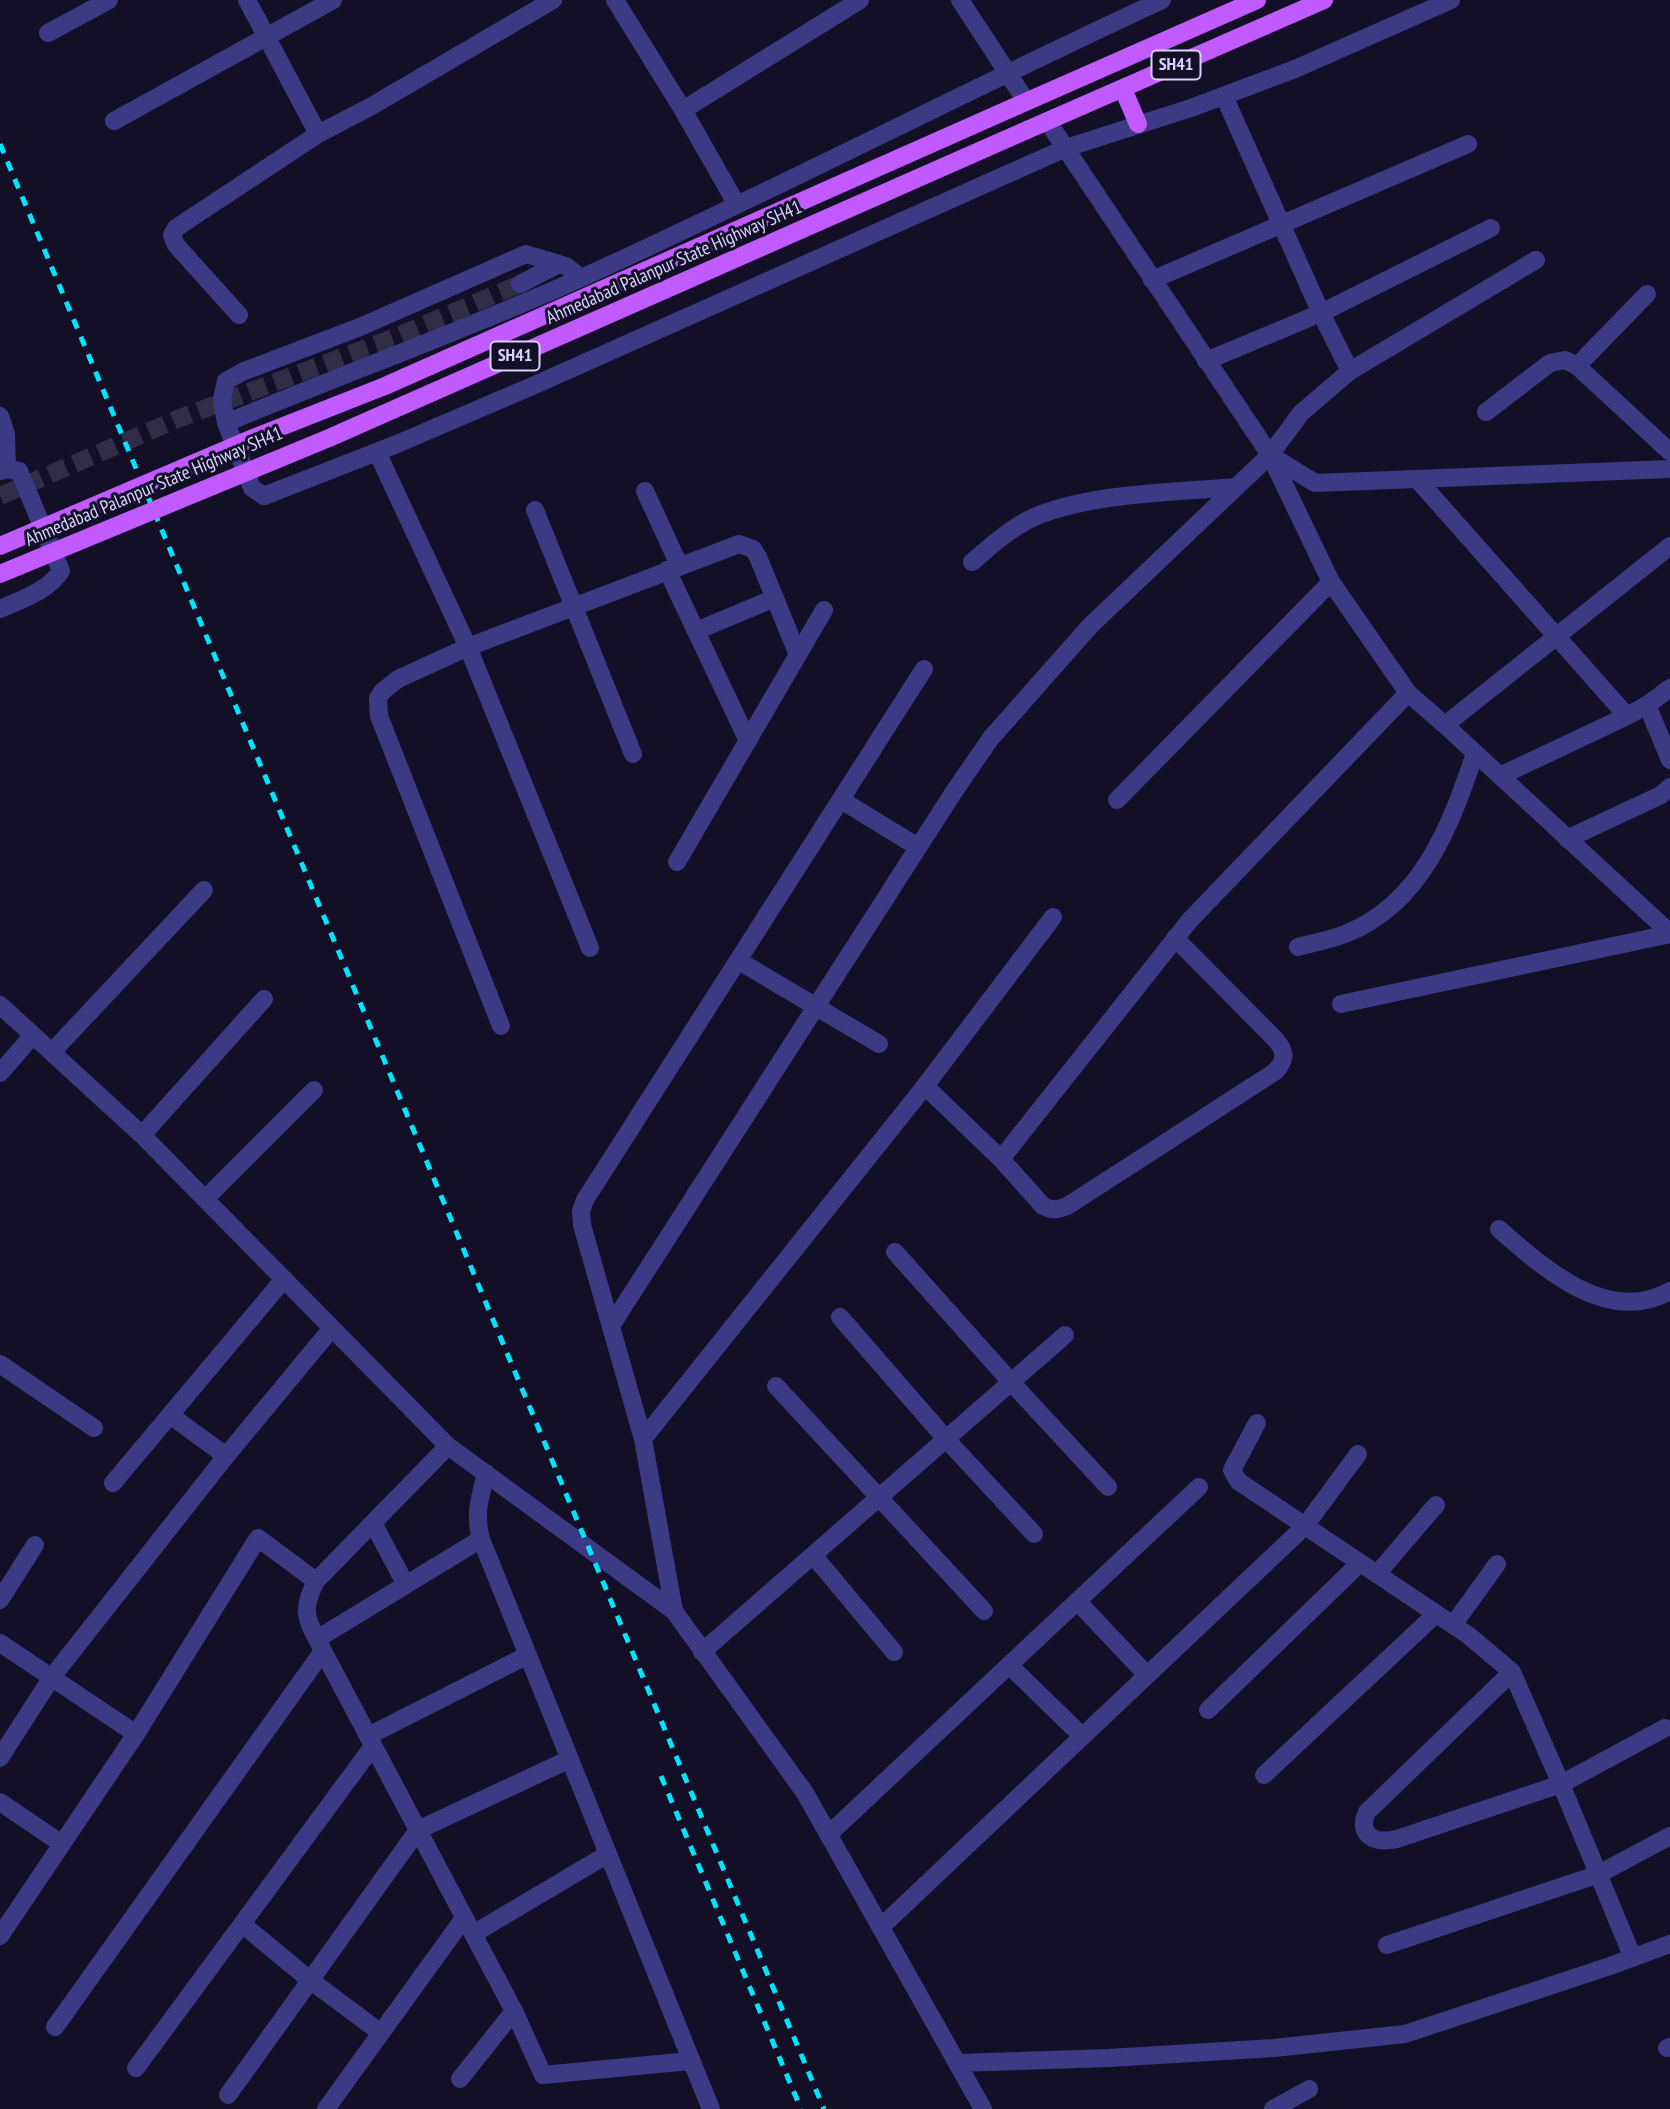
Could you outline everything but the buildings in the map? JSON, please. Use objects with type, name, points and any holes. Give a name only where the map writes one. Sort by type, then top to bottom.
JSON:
[{"type":"main road","name":"Ahmedabad Palanpur State Highway SH41","points":[[0,547],[253,438],[385,386],[1257,0]]},
{"type":"main road","name":"Ahmedabad Palanpur State Highway SH41","points":[[0,574],[342,432],[1324,0]]},
{"type":"main road","points":[[1123,89],[1138,124]]},
{"type":"street","points":[[48,33],[109,0]]},
{"type":"street","points":[[247,0],[318,134]]},
{"type":"street","points":[[114,121],[333,0]]},
{"type":"street","points":[[239,315],[172,239],[173,231],[318,134],[370,107],[553,0]]},
{"type":"street","points":[[615,0],[683,110],[737,205]]},
{"type":"street","points":[[683,110],[860,0]]},
{"type":"street","points":[[960,0],[1009,74],[1019,105]]},
{"type":"street","points":[[226,423],[581,278],[1162,0]]},
{"type":"street","points":[[581,278],[566,266],[526,254],[360,327],[242,372],[226,381],[222,399],[226,423],[252,488],[264,496],[377,452],[820,260],[1066,148],[1224,96],[1295,69],[1451,0]]},
{"type":"street","points":[[1224,96],[1321,313],[1350,371]]},
{"type":"street","points":[[1048,122],[1270,455],[1331,582],[1408,693],[1670,933]]},
{"type":"street","points":[[1152,280],[1468,144]]},
{"type":"street","points":[[1206,362],[1321,313],[1491,228]]},
{"type":"street","points":[[611,1326],[918,847],[991,738],[1090,626],[1270,455],[1301,413],[1350,371],[1536,260]]},
{"type":"street","points":[[520,284],[559,264]]},
{"type":"street","points":[[1577,366],[1647,294]]},
{"type":"street","points":[[1486,412],[1550,363],[1565,359],[1577,366],[1670,452]]},
{"type":"street","points":[[0,416],[6,434],[3,470],[19,471],[61,571],[54,582],[46,587],[0,609]]},
{"type":"street","points":[[377,452],[468,647],[590,948]]},
{"type":"street","points":[[1270,455],[1315,482],[1670,469]]},
{"type":"street","points":[[1417,479],[1627,716]]},
{"type":"street","points":[[972,562],[1006,533],[1030,519],[1063,507],[1130,496],[1237,487]]},
{"type":"street","points":[[645,491],[696,631],[748,741]]},
{"type":"street","points":[[535,510],[633,754]]},
{"type":"street","points":[[501,1026],[379,716],[377,706],[383,691],[398,679],[468,647],[727,546],[747,545],[758,556],[798,655]]},
{"type":"street","points":[[1445,725],[1670,546]]},
{"type":"street","points":[[1117,800],[1331,582]]},
{"type":"street","points":[[696,631],[775,598]]},
{"type":"street","points":[[677,862],[824,610]]},
{"type":"street","points":[[674,1611],[643,1439],[582,1225],[582,1211],[585,1200],[924,669]]},
{"type":"street","points":[[1500,776],[1627,716],[1670,688]]},
{"type":"street","points":[[1001,1159],[1175,938],[1408,693]]},
{"type":"street","points":[[1647,705],[1670,760]]},
{"type":"street","points":[[1298,947],[1345,934],[1378,916],[1412,885],[1438,846],[1453,816],[1475,753]]},
{"type":"street","points":[[1567,839],[1661,795],[1670,787]]},
{"type":"street","points":[[841,800],[918,847]]},
{"type":"street","points":[[52,1052],[204,890]]},
{"type":"street","points":[[643,1439],[925,1086],[1053,917]]},
{"type":"street","points":[[1341,1004],[1670,933]]},
{"type":"street","points":[[925,1086],[1001,1159],[1043,1206],[1058,1210],[1276,1071],[1282,1063],[1285,1056],[1276,1040],[1175,938]]},
{"type":"street","points":[[739,961],[879,1044]]},
{"type":"street","points":[[142,1135],[264,999]]},
{"type":"street","points":[[0,1005],[142,1135],[448,1446],[674,1611],[805,1793],[983,2109]]},
{"type":"street","points":[[0,1073],[33,1035]]},
{"type":"street","points":[[205,1199],[314,1090]]},
{"type":"street","points":[[1499,1229],[1536,1261],[1602,1299],[1634,1303],[1670,1291]]},
{"type":"street","points":[[895,1252],[1108,1487]]},
{"type":"street","points":[[113,1483],[284,1279]]},
{"type":"street","points":[[840,1317],[946,1439],[1034,1534]]},
{"type":"street","points":[[0,1758],[52,1677],[226,1456],[332,1328]]},
{"type":"street","points":[[702,1652],[1065,1335]]},
{"type":"street","points":[[0,1364],[94,1428]]},
{"type":"street","points":[[776,1386],[984,1611]]},
{"type":"street","points":[[170,1415],[226,1456]]},
{"type":"street","points":[[1257,1423],[1232,1470],[1238,1480],[1453,1625],[1511,1672],[1633,1958]]},
{"type":"street","points":[[448,1446],[316,1581],[306,1601],[306,1611],[320,1645],[469,1926],[543,2075],[690,2061]]},
{"type":"street","points":[[881,1927],[1305,1526],[1358,1454]]},
{"type":"street","points":[[486,1473],[476,1509],[476,1523],[481,1539],[711,2109]]},
{"type":"street","points":[[829,1834],[1199,1487]]},
{"type":"street","points":[[1377,1574],[1436,1505]]},
{"type":"street","points":[[373,1523],[406,1585]]},
{"type":"street","points":[[0,1936],[136,1734],[258,1538],[316,1581]]},
{"type":"street","points":[[55,2027],[320,1645],[406,1585],[481,1539]]},
{"type":"street","points":[[0,1600],[35,1545]]},
{"type":"street","points":[[813,1555],[894,1652]]},
{"type":"street","points":[[1208,1710],[1360,1563]]},
{"type":"street","points":[[1453,1625],[1497,1564]]},
{"type":"street","points":[[1077,1601],[1147,1675]]},
{"type":"street","points":[[1264,1775],[1436,1614]]},
{"type":"street","points":[[0,1643],[136,1734]]},
{"type":"street","points":[[136,2067],[242,1924],[370,1741],[528,1655]]},
{"type":"street","points":[[1009,1665],[1082,1736]]},
{"type":"street","points":[[1511,1672],[1373,1805],[1364,1819],[1366,1831],[1378,1841],[1397,1839],[1561,1784],[1665,1728]]},
{"type":"street","points":[[228,2095],[418,1830],[570,1759]]},
{"type":"street","points":[[0,1802],[62,1844]]},
{"type":"street","points":[[1387,1945],[1599,1874],[1670,1836]]},
{"type":"street","points":[[326,2109],[381,2033],[469,1926],[608,1854]]},
{"type":"street","points":[[242,1924],[310,1980],[381,2033]]},
{"type":"street","points":[[957,2063],[1274,2049],[1405,2034],[1670,1944]]},
{"type":"street","points":[[460,2078],[513,2011]]},
{"type":"street","points":[[1273,2109],[1309,2090]]},
{"type":"tunnel","points":[[0,496],[180,418],[393,338],[520,284]]},
{"type":"railway","points":[[0,144],[824,2109]]},
{"type":"railway","points":[[661,1776],[801,2109]]}]
